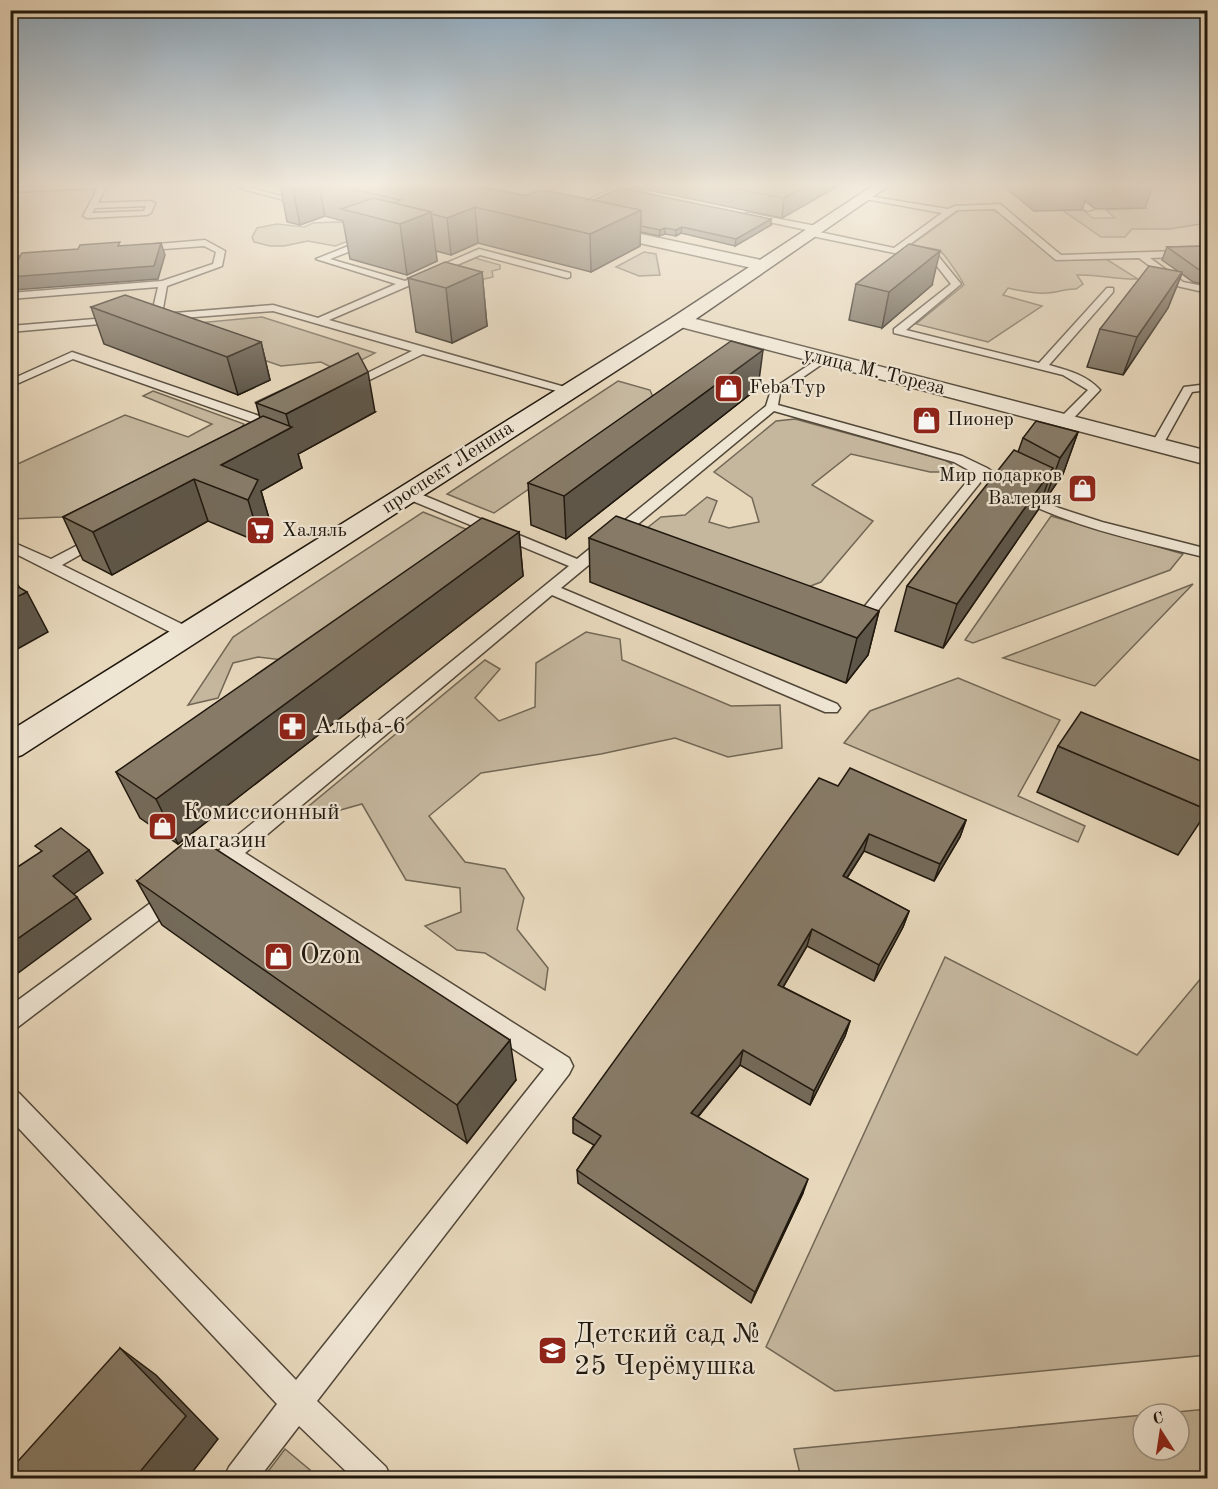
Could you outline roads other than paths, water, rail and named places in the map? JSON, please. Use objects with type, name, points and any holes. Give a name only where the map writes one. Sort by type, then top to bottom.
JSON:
[{"type":"main road","points":[[713,254],[761,266]]},
{"type":"main road","name":"проспект Ленина","points":[[10,747],[680,321],[778,254]]},
{"type":"main road","name":"улица М. Тореза","points":[[680,321],[1208,458]]},
{"type":"lane","points":[[10,296],[164,284],[217,266],[220,254]]},
{"type":"lane","points":[[333,254],[321,259],[406,284]]},
{"type":"lane","points":[[319,321],[474,254]]},
{"type":"lane","points":[[489,254],[567,275]]},
{"type":"lane","points":[[913,254],[936,259],[956,284],[898,331],[1079,378],[1094,390],[1064,421]]},
{"type":"lane","points":[[1055,254],[1059,258],[1158,254]]},
{"type":"lane","points":[[10,261],[22,257],[53,255]]},
{"type":"lane","points":[[1141,255],[1180,284],[1208,290]]},
{"type":"lane","points":[[436,256],[457,262]]},
{"type":"lane","points":[[145,318],[164,284]]},
{"type":"lane","points":[[1041,367],[1110,290]]},
{"type":"lane","points":[[10,329],[273,308],[568,391]]},
{"type":"lane","points":[[331,394],[422,350]]},
{"type":"lane","points":[[10,384],[72,355],[275,421],[261,438]]},
{"type":"lane","points":[[10,1020],[230,854],[772,407],[775,392],[824,358]]},
{"type":"lane","points":[[1157,445],[1188,389],[1208,387]]},
{"type":"lane","points":[[772,407],[957,459],[982,471],[1015,494],[1037,505],[1208,554]]},
{"type":"lane","points":[[853,631],[982,471]]},
{"type":"lane","points":[[408,494],[579,565]]},
{"type":"lane","points":[[51,565],[111,532]]},
{"type":"lane","points":[[10,545],[188,634]]},
{"type":"lane","points":[[550,589],[831,708]]},
{"type":"lane","points":[[230,854],[561,1066],[240,1479]]},
{"type":"lane","points":[[10,1101],[297,1403],[375,1479]]},
{"type":"place","name":"FebaТур","points":[[728,388]]},
{"type":"place","name":"Пионер","points":[[926,420]]},
{"type":"place","name":"Мир подарков Валерия","points":[[1083,488]]},
{"type":"place","name":"Халяль","points":[[261,531]]},
{"type":"place","name":"Альфа-6","points":[[293,727]]},
{"type":"place","name":"Комиссионный магазин","points":[[162,827]]},
{"type":"place","name":"Ozon","points":[[279,956]]},
{"type":"place","name":"Детский сад № 25 Черёмушка","points":[[553,1351]]}]
